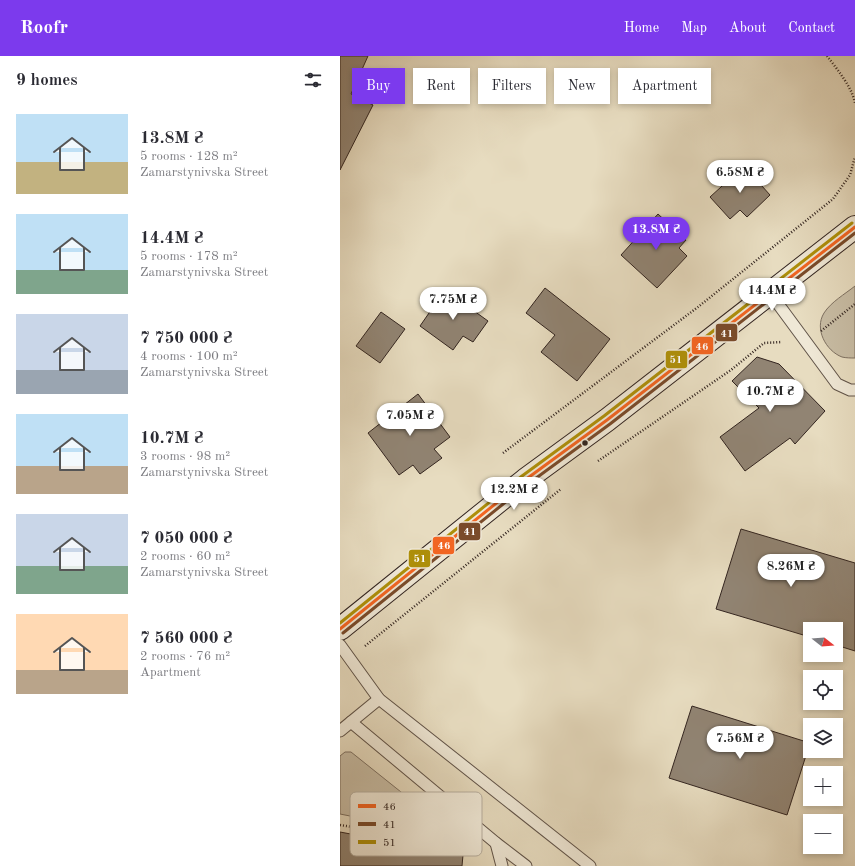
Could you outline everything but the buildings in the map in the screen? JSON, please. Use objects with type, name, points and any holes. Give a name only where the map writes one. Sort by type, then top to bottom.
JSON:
[{"type":"main road","points":[[340,629],[525,480],[607,420],[855,227]]},
{"type":"lane","points":[[770,293],[836,384],[850,390],[855,390]]},
{"type":"lane","points":[[340,645],[379,699],[590,866]]},
{"type":"lane","points":[[340,731],[379,699]]},
{"type":"lane","points":[[351,722],[435,792]]},
{"type":"lane","points":[[482,831],[526,866]]},
{"type":"lane","points":[[496,843],[502,866]]},
{"type":"path","points":[[826,56],[838,71],[854,98],[855,103]]},
{"type":"path","points":[[503,453],[698,307],[833,199],[850,175],[855,157]]},
{"type":"path","points":[[821,331],[855,304]]},
{"type":"path","points":[[598,461],[731,370],[764,343],[781,342],[787,344]]},
{"type":"path","points":[[350,659],[561,489]]},
{"type":"path","points":[[340,825],[350,827]]},
{"type":"shaded area","points":[[855,286],[855,358],[845,358],[836,354],[827,345],[823,339],[820,326],[821,319],[827,309]]},
{"type":"shaded area","points":[[345,752],[351,752],[401,792],[350,792],[350,816],[340,814],[340,756]]},
{"type":"transit line","name":"51","points":[[340,623],[522,476],[604,416],[852,223]]},
{"type":"transit line","name":"46","points":[[340,629],[525,480],[607,420],[855,227]]},
{"type":"transit line","name":"41","points":[[343,633],[528,484],[610,424],[855,233]]}]
